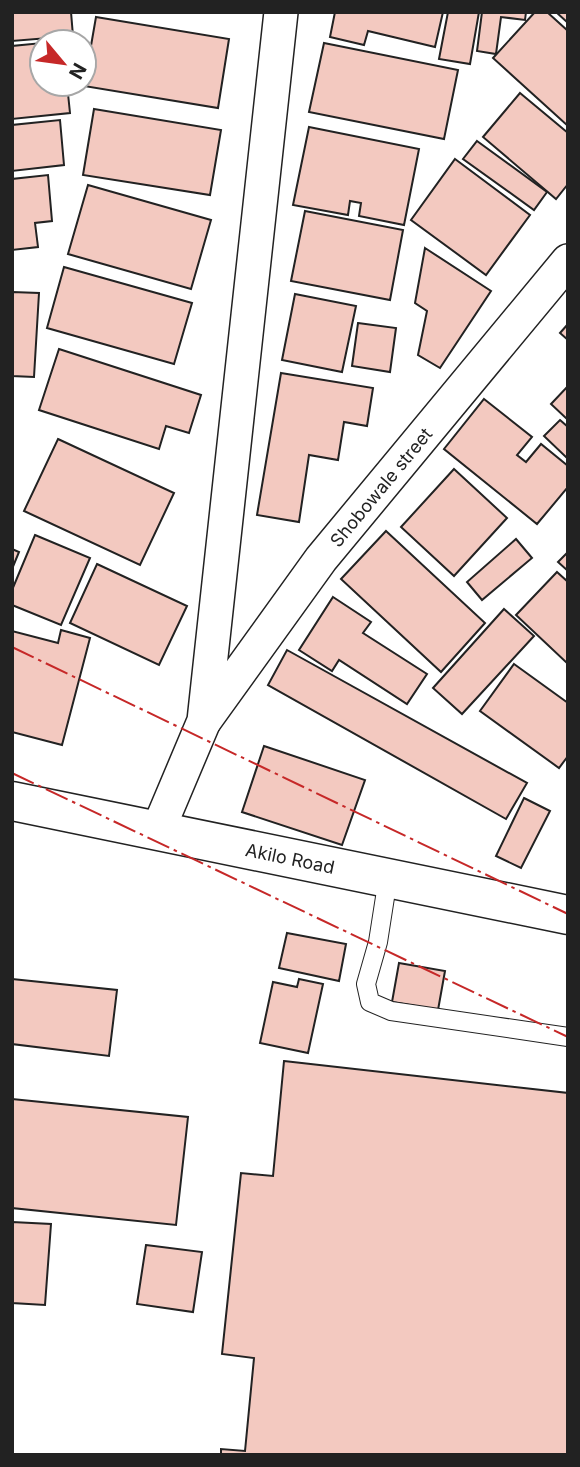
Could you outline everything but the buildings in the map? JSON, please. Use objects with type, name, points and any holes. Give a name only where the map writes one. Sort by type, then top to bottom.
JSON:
[{"type":"street","points":[[158,830],[204,721],[281,12]]},
{"type":"street","name":"Shobowale street","points":[[204,721],[321,559],[568,261]]},
{"type":"street","name":"Akilo Road","points":[[12,800],[388,878],[562,907]]},
{"type":"lane","points":[[388,878],[378,942],[366,984],[370,1002],[391,1011],[568,1037]]},
{"type":"power","points":[[12,647],[568,914]]},
{"type":"power","points":[[12,773],[568,1037]]}]
